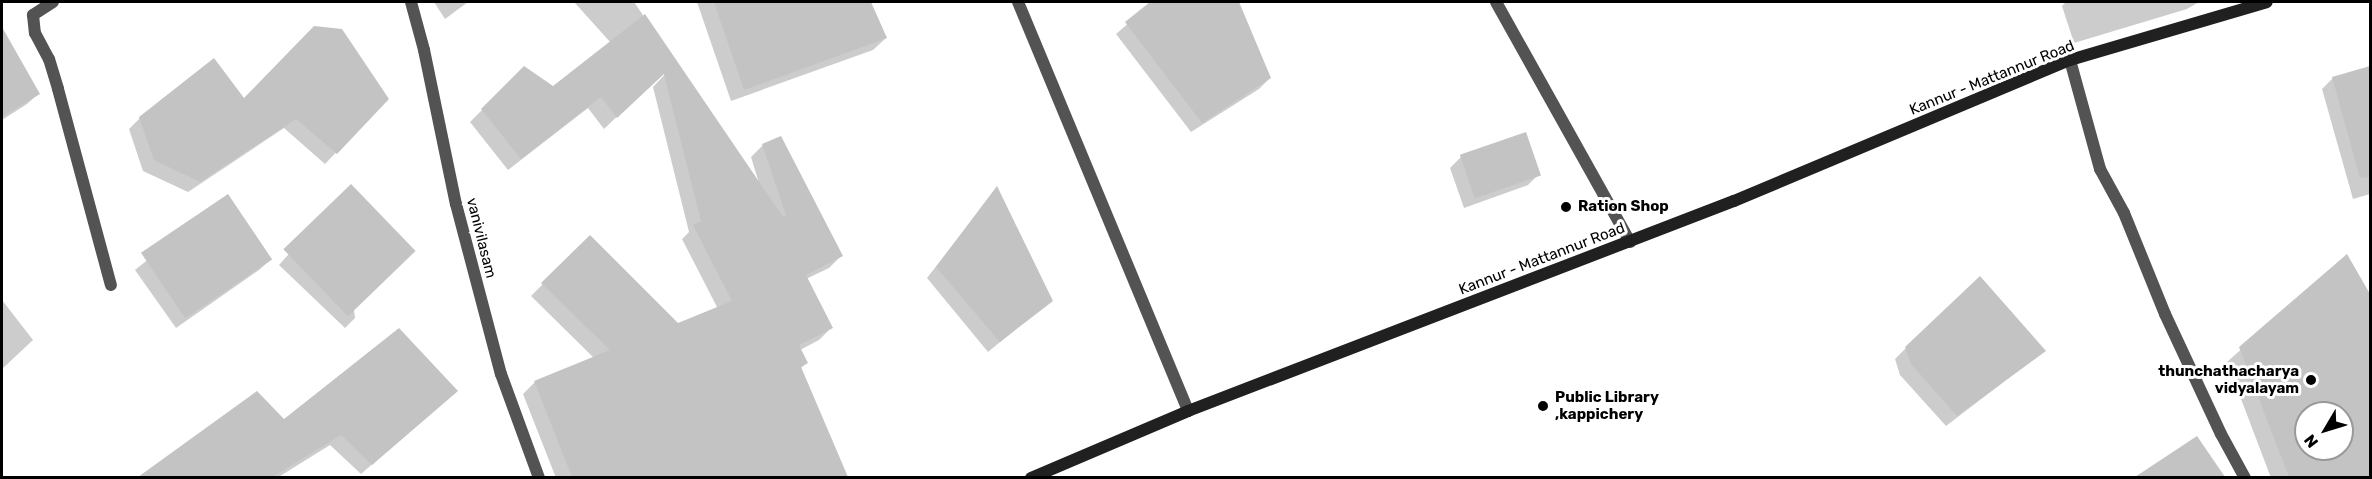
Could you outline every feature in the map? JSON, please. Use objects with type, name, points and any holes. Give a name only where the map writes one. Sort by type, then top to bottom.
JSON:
[{"type":"main road","name":"Kannur - Mattannur Road","points":[[1032,477],[1188,411],[1734,201],[2070,60],[2267,2]]},
{"type":"street","points":[[53,2],[33,15],[35,33],[49,58],[111,285]]},
{"type":"street","name":"vanivilasam","points":[[411,2],[424,50],[456,204],[501,374],[539,477]]},
{"type":"street","points":[[1018,2],[1188,411]]},
{"type":"street","points":[[1496,2],[1629,242]]},
{"type":"street","points":[[2070,60],[2100,169],[2124,213],[2165,314],[2221,434],[2245,477]]},
{"type":"building","points":[[714,2],[871,2],[887,38],[744,90]]},
{"type":"building","points":[[1150,2],[1239,2],[1271,78],[1202,123],[1125,22]]},
{"type":"building","points":[[645,14],[783,217],[786,215],[762,144],[781,136],[843,256],[806,275],[833,328],[799,345],[808,363],[801,367],[848,477],[572,477],[534,381],[610,350],[541,283],[590,235],[678,323],[732,301],[693,225],[701,221],[664,74],[617,118],[601,97],[521,159],[481,109],[524,66],[553,86]]},
{"type":"building","points":[[314,26],[342,29],[389,99],[337,154],[296,119],[200,182],[154,160],[139,117],[214,58],[244,98]]},
{"type":"building","points":[[2,27],[40,94],[2,117]]},
{"type":"building","points":[[2370,66],[2370,177],[2360,178],[2332,77]]},
{"type":"building","points":[[1526,132],[1541,175],[1475,198],[1460,155]]},
{"type":"building","points":[[351,184],[416,251],[348,316],[283,249]]},
{"type":"building","points":[[997,186],[1053,301],[1000,342],[936,267]]},
{"type":"building","points":[[228,194],[272,259],[185,318],[141,253]]},
{"type":"building","name":"thunchathacharya vidyalayam","points":[[2347,254],[2370,294],[2370,477],[2289,477],[2239,347]]},
{"type":"building","points":[[1980,276],[2046,351],[1957,416],[1911,364],[1905,347]]},
{"type":"building","points":[[399,328],[458,391],[372,465],[341,435],[272,477],[138,477],[257,391],[284,419]]},
{"type":"building","points":[[2197,436],[2225,477],[2135,477]]},
{"type":"place","name":"Ration Shop","points":[[1566,207]]},
{"type":"place","name":"thunchathacharya vidyalayam","points":[[2311,380]]},
{"type":"place","name":"Public Library ,kappichery","points":[[1543,406]]}]
